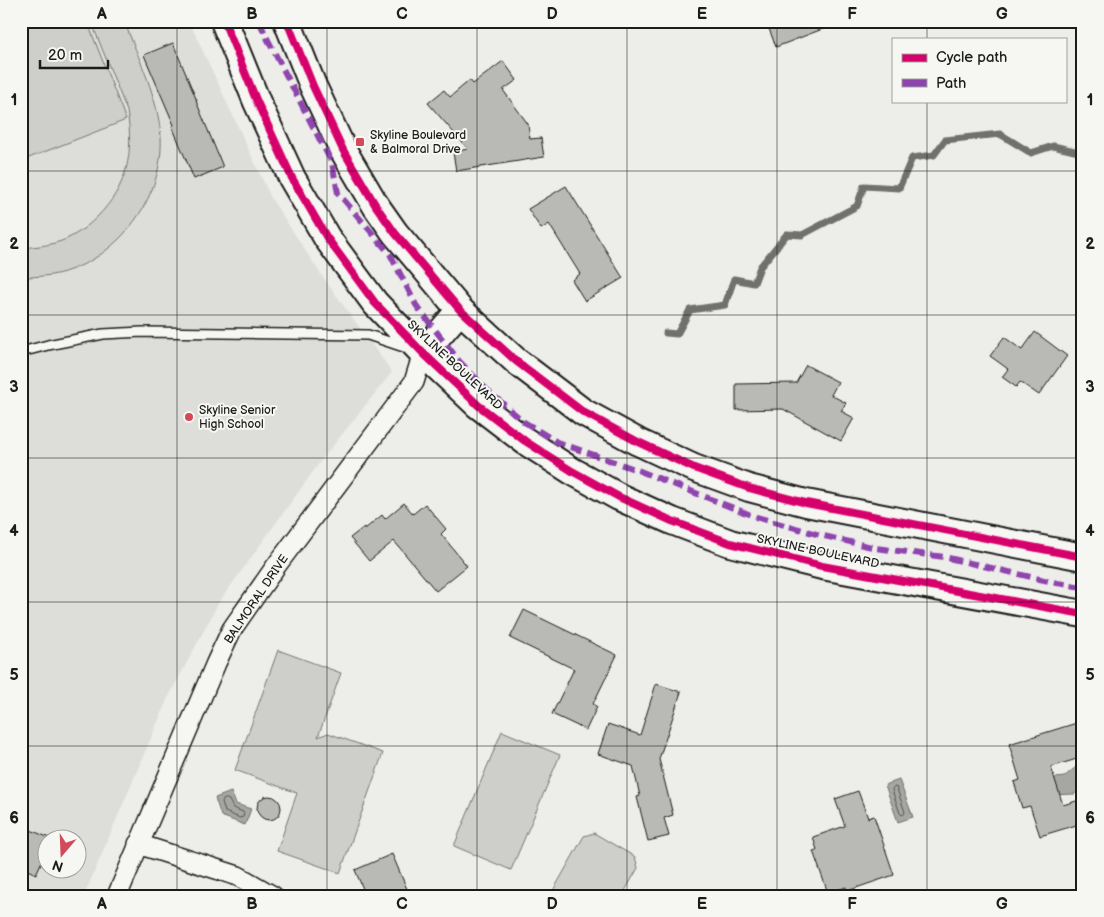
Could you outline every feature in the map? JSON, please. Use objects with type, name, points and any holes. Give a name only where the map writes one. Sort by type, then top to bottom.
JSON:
[{"type":"main road","name":"SKYLINE BOULEVARD","points":[[224,21],[257,102],[292,178],[323,231],[375,303],[422,353],[478,405],[525,441],[572,471],[619,497],[672,521],[730,543],[822,566],[1083,614]]},
{"type":"main road","points":[[288,21],[316,94],[343,150],[376,206],[395,233],[460,310],[516,360],[583,412],[638,442],[694,468],[749,488],[806,503],[1083,558]]},
{"type":"main road","points":[[422,353],[460,310]]},
{"type":"street","name":"BALMORAL DRIVE","points":[[117,896],[232,629],[276,566],[414,382],[422,353]]},
{"type":"street","points":[[138,844],[238,876],[273,896]]},
{"type":"lane","points":[[21,352],[103,334],[142,332],[368,335],[422,353]]},
{"type":"shaded area","name":"Skyline Senior High School","points":[[21,21],[189,21],[271,198],[322,276],[392,372],[320,462],[219,602],[168,698],[84,896],[21,896]]},
{"type":"shaded area","points":[[21,21],[87,21],[126,120],[21,161]]},
{"type":"shaded area","points":[[91,21],[124,21],[136,50],[152,93],[159,122],[161,137],[160,158],[156,179],[148,199],[136,218],[123,235],[107,250],[89,261],[58,274],[21,277],[21,248],[47,245],[61,241],[83,229],[97,217],[116,193],[126,168],[130,141],[127,111]]},
{"type":"shaded area","points":[[278,650],[341,673],[318,737],[328,733],[383,753],[340,873],[277,851],[297,793],[235,770]]},
{"type":"shaded area","points":[[502,731],[560,755],[511,870],[454,846]]},
{"type":"shaded area","points":[[594,833],[635,857],[638,868],[622,896],[550,896],[584,836]]},
{"type":"water","points":[[1076,767],[1083,772],[1083,783],[1075,794],[1049,795],[1049,779],[1064,777]]},
{"type":"water","points":[[899,780],[913,817],[898,822],[885,785]]},
{"type":"water","points":[[231,792],[236,804],[251,809],[245,825],[221,816],[215,798]]},
{"type":"building","points":[[766,21],[838,21],[838,23],[776,47]]},
{"type":"building","points":[[173,43],[223,167],[194,179],[172,126],[174,125],[144,55]]},
{"type":"building","points":[[503,61],[517,80],[503,90],[528,124],[530,139],[541,138],[544,157],[456,171],[453,152],[468,149],[428,103],[444,90],[450,97],[470,80],[473,84]]},
{"type":"building","points":[[566,186],[623,278],[585,301],[572,280],[580,274],[549,224],[541,229],[528,209]]},
{"type":"building","points":[[1035,332],[1067,356],[1039,395],[1020,382],[1016,387],[1002,377],[1008,369],[990,356],[1004,337],[1022,350]]},
{"type":"building","points":[[806,365],[838,382],[831,395],[846,403],[841,411],[854,418],[841,441],[783,409],[736,410],[736,384],[796,383]]},
{"type":"building","points":[[404,503],[413,514],[425,504],[446,529],[441,534],[467,566],[436,591],[394,541],[369,561],[350,538],[382,515],[385,519]]},
{"type":"building","points":[[524,610],[617,655],[593,704],[597,707],[586,730],[552,714],[574,669],[510,638]]},
{"type":"building","points":[[656,684],[681,692],[659,759],[673,815],[664,818],[669,836],[648,841],[637,797],[640,796],[633,766],[598,754],[608,724],[640,735]]},
{"type":"building","points":[[1083,721],[1083,757],[1051,767],[1063,805],[1083,799],[1083,823],[1040,836],[1030,806],[1022,808],[1014,782],[1020,780],[1009,744]]},
{"type":"building","points":[[858,791],[868,818],[874,816],[894,875],[847,891],[846,887],[828,893],[813,851],[817,850],[813,837],[845,826],[835,799]]},
{"type":"building","points":[[269,796],[278,799],[281,808],[278,817],[269,820],[260,817],[257,808],[260,799]]},
{"type":"building","points":[[21,826],[38,833],[38,870],[36,874],[21,867]]},
{"type":"building","points":[[392,854],[410,896],[366,896],[355,870]]},
{"type":"waterway","points":[[666,333],[677,334],[690,310],[725,305],[734,279],[754,283],[760,267],[787,234],[802,235],[857,206],[864,186],[899,188],[912,158],[934,155],[945,140],[1000,134],[1031,153],[1053,146],[1083,153]]},
{"type":"marked path","points":[[259,21],[332,163],[338,193],[390,254],[416,305],[459,361],[487,390],[524,422],[557,442],[640,471],[756,517],[876,548],[944,557],[1057,583],[1083,587]]},
{"type":"cycle path","points":[[224,21],[257,102],[292,178],[327,238],[375,303],[423,353],[478,405],[525,441],[572,471],[619,497],[672,521],[730,543],[822,566],[1083,614]]},
{"type":"cycle path","points":[[287,21],[313,86],[343,150],[376,206],[395,233],[460,310],[516,361],[583,412],[638,442],[694,468],[749,488],[806,503],[1083,557]]},
{"type":"place","name":"Skyline Boulevard & Balmoral Drive","points":[[360,142]]},
{"type":"place","name":"Skyline Senior High School","points":[[189,417]]}]
